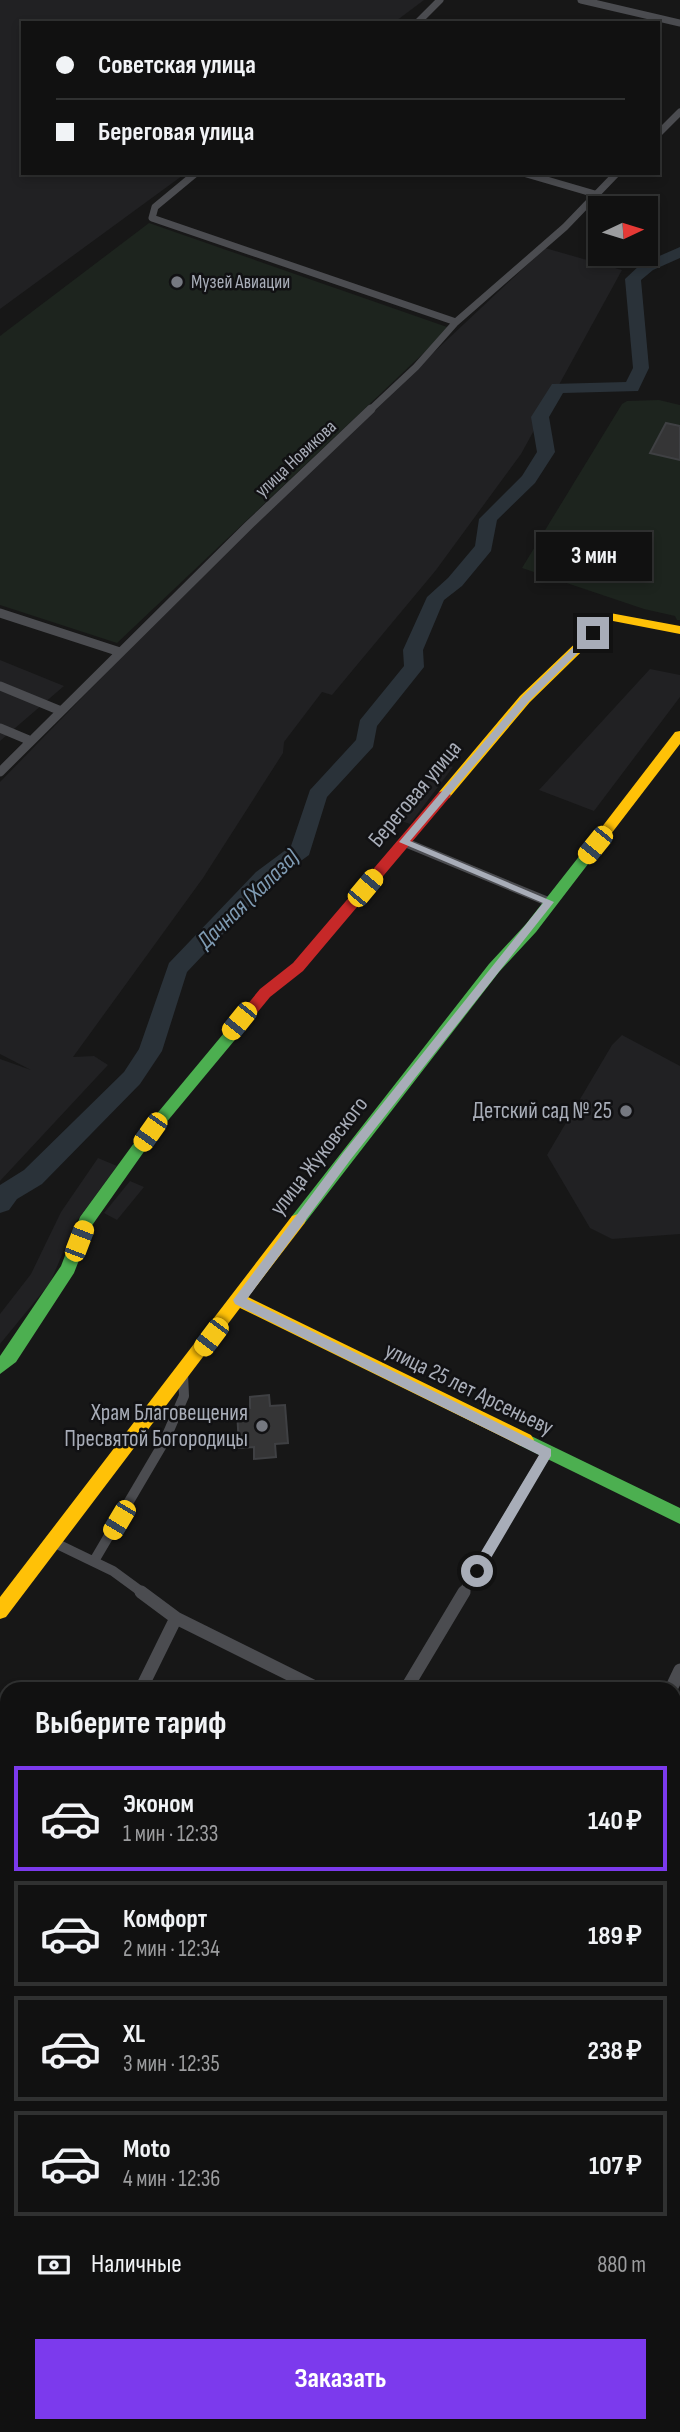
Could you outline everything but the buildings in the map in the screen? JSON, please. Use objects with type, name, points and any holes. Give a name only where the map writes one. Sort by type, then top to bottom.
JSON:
[{"type":"main road","name":"Береговая улица","points":[[0,1367],[10,1357],[68,1268],[86,1221],[150,1132],[239,1021],[265,993],[298,967],[525,699],[610,617],[680,630]]},
{"type":"main road","name":"улица Жуковского","points":[[0,1611],[347,1156],[680,735]]},
{"type":"main road","name":"улица 25 лет Арсеньеву","points":[[239,1300],[680,1516]]},
{"type":"street","points":[[419,21],[440,0]]},
{"type":"street","points":[[580,0],[680,23]]},
{"type":"street","points":[[660,132],[680,112]]},
{"type":"street","points":[[194,175],[155,207],[152,218],[456,322]]},
{"type":"street","points":[[530,175],[595,194]]},
{"type":"street","name":"улица Новикова","points":[[0,772],[247,526],[416,367],[456,322],[565,227],[615,175]]},
{"type":"street","points":[[0,613],[120,652]]},
{"type":"street","points":[[0,686],[61,711]]},
{"type":"street","points":[[0,728],[31,741]]},
{"type":"street","points":[[404,842],[549,902]]},
{"type":"street","points":[[94,1561],[164,1441],[184,1396],[183,1374]]},
{"type":"street","points":[[410,1682],[547,1452]]},
{"type":"street","points":[[52,1542],[113,1571],[176,1618],[305,1682]]},
{"type":"street","points":[[144,1682],[176,1618]]},
{"type":"shaded area","points":[[0,0],[424,0],[396,21],[21,21],[21,175],[183,175],[0,309]]},
{"type":"shaded area","points":[[149,223],[450,328],[117,643],[0,605],[0,336]]},
{"type":"shaded area","points":[[545,248],[588,260],[588,266],[608,266],[622,270],[521,454],[436,570],[332,695],[322,692],[284,742],[283,753],[203,878],[73,1057],[94,1056],[108,1065],[0,1181],[0,1059],[31,1070],[0,1054],[0,782],[252,523]]},
{"type":"shaded area","points":[[659,400],[680,405],[680,620],[675,616],[644,609],[522,568],[622,404],[627,401]]},
{"type":"shaded area","points":[[0,660],[64,686],[0,741]]},
{"type":"shaded area","points":[[650,669],[680,675],[680,697],[594,811],[539,790]]},
{"type":"shaded area","points":[[442,763],[453,767],[410,824],[399,820]]},
{"type":"shaded area","name":"Детский сад № 25","points":[[622,1035],[680,1066],[680,1234],[612,1239],[590,1228],[547,1155],[612,1045]]},
{"type":"shaded area","points":[[98,1158],[117,1166],[76,1222],[50,1283],[0,1344],[0,1314],[31,1274],[61,1212]]},
{"type":"shaded area","points":[[130,1181],[144,1187],[117,1220],[104,1213]]},
{"type":"waterway","name":"Дачная (Халаза)","points":[[0,1203],[8,1192],[33,1177],[132,1078],[150,1051],[177,969],[264,877],[301,850],[317,795],[366,742],[367,725],[414,667],[413,650],[436,597],[455,582],[484,547],[488,519],[529,479],[546,452],[540,417],[558,388],[632,387],[641,368],[633,279],[647,267],[680,252]]},
{"type":"traffic: fast","points":[[298,1220],[494,968],[531,928],[593,848]]},
{"type":"traffic: fast","points":[[0,1367],[10,1357],[68,1268],[86,1221],[150,1132],[234,1031]]},
{"type":"traffic: fast","points":[[525,1440],[680,1516]]},
{"type":"traffic: slow","points":[[444,795],[525,699],[610,617],[680,630]]},
{"type":"traffic: slow","points":[[593,848],[680,735]]},
{"type":"traffic: slow","points":[[0,1611],[298,1220]]},
{"type":"traffic: slow","points":[[239,1300],[525,1440]]},
{"type":"traffic: jam","points":[[234,1031],[265,993],[298,967],[444,795]]},
{"type":"place","name":"Музей Авиации","points":[[177,282]]},
{"type":"place","name":"Детский сад № 25","points":[[626,1111]]},
{"type":"place","name":"Храм Благовещения Пресвятой Богородицы","points":[[262,1426]]},
{"type":"route","points":[[477,1571],[547,1452],[239,1300],[347,1156],[549,902],[404,842],[525,699],[593,633]]}]
